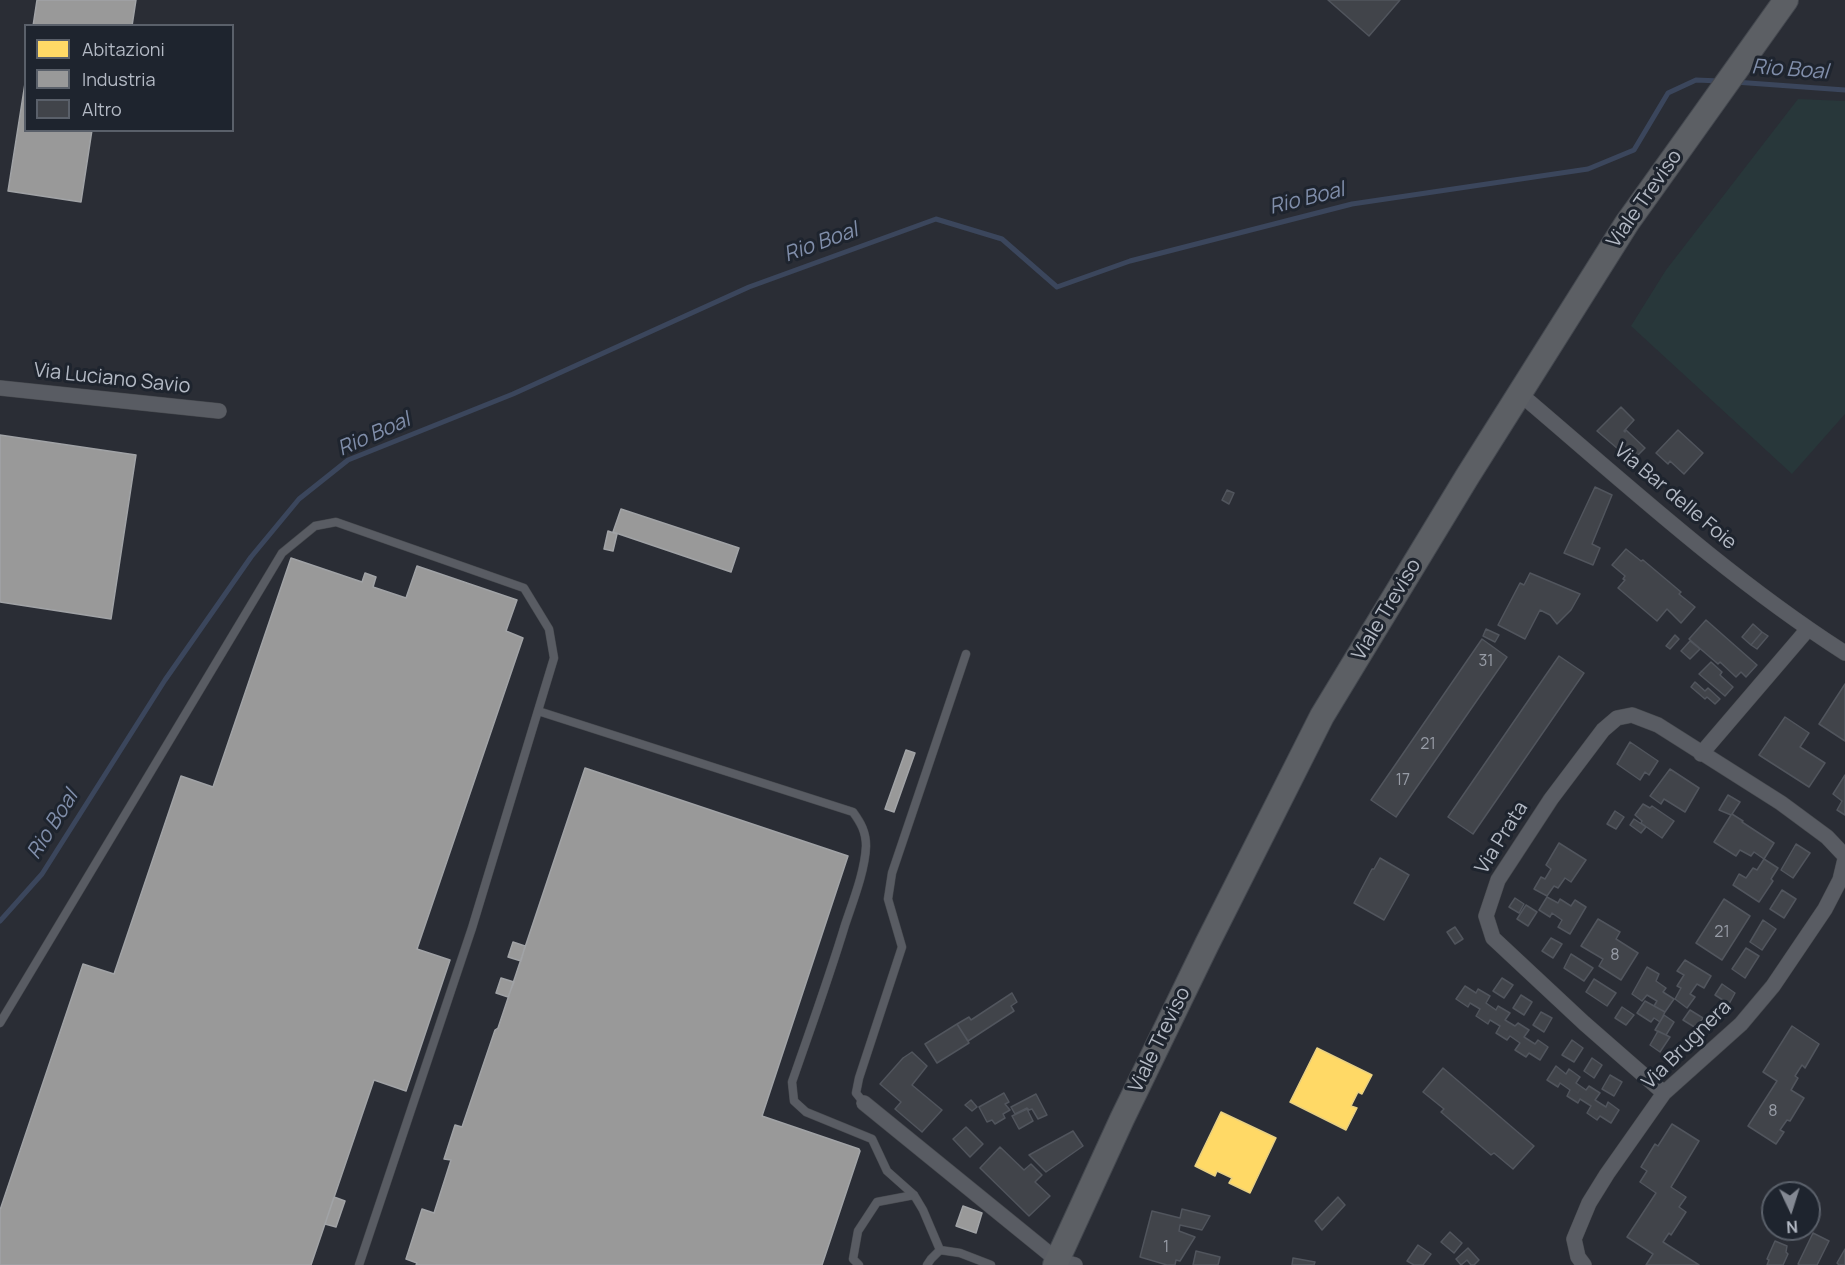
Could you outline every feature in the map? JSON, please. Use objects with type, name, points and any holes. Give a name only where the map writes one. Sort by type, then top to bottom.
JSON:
[{"type":"main road","name":"Viale Treviso","points":[[1062,1263],[1122,1119],[1322,716],[1519,393],[1627,223],[1786,0]]},
{"type":"street","name":"Via Luciano Savio","points":[[0,388],[219,411]]},
{"type":"street","name":"Via Bar delle Foie","points":[[1519,393],[1694,543],[1808,629],[1845,653]]},
{"type":"street","points":[[1701,754],[1808,629]]},
{"type":"street","name":"Via Prata","points":[[1664,1093],[1584,1023],[1493,938],[1486,916],[1498,880],[1551,799],[1603,730],[1617,718],[1632,715],[1658,725],[1701,754]]},
{"type":"street","name":"Via Brugnera","points":[[1584,1265],[1578,1257],[1574,1239],[1589,1203],[1607,1174],[1664,1093],[1741,1024],[1773,986],[1825,909],[1840,880],[1845,857],[1827,837],[1781,803],[1701,754]]},
{"type":"street","name":"Viale Treviso","points":[[864,1103],[1062,1263]]},
{"type":"lane","points":[[0,1023],[282,553],[315,526],[336,522],[524,588],[549,629],[554,658],[472,927],[359,1265]]},
{"type":"lane","points":[[864,1103],[856,1093],[859,1078],[902,947],[888,899],[892,873],[966,654]]},
{"type":"lane","points":[[538,711],[853,812],[864,832],[865,857],[832,967],[792,1082],[795,1101],[806,1112],[872,1139],[887,1172],[914,1195],[940,1250]]},
{"type":"lane","points":[[859,1265],[854,1258],[858,1231],[877,1202],[914,1195]]},
{"type":"lane","points":[[927,1265],[940,1250]]},
{"type":"lane","points":[[940,1250],[960,1253],[991,1265]]},
{"type":"shaded area","points":[[1798,99],[1845,101],[1845,414],[1792,474],[1631,326],[1666,270]]},
{"type":"building: Abitazioni","points":[[1317,1048],[1372,1075],[1362,1094],[1358,1092],[1351,1106],[1357,1108],[1346,1130],[1290,1102]]},
{"type":"building: Abitazioni","points":[[1221,1112],[1276,1138],[1250,1193],[1229,1183],[1232,1178],[1217,1171],[1215,1176],[1195,1166]]},
{"type":"building: Industria","points":[[37,0],[136,0],[132,24],[33,24]]},
{"type":"building: Industria","points":[[24,90],[24,132],[92,132],[81,202],[8,191]]},
{"type":"building: Industria","points":[[0,435],[136,455],[111,619],[0,602]]},
{"type":"building: Industria","points":[[621,509],[739,548],[731,572],[613,532]]},
{"type":"building: Industria","points":[[608,531],[617,534],[613,551],[604,549]]},
{"type":"building: Industria","points":[[291,558],[362,582],[365,573],[376,577],[373,587],[406,598],[417,566],[517,600],[506,631],[523,638],[417,949],[450,960],[406,1091],[374,1080],[311,1265],[0,1265],[0,1210],[83,964],[114,974],[181,776],[213,787]]},
{"type":"building: Industria","points":[[906,750],[915,753],[894,812],[885,809]]},
{"type":"building: Industria","points":[[585,768],[848,856],[762,1116],[860,1151],[822,1265],[416,1265],[417,1263],[406,1259],[422,1209],[434,1213],[451,1160],[444,1159],[455,1125],[462,1127],[495,1030],[498,1028]]},
{"type":"building: Industria","points":[[513,942],[525,946],[521,961],[508,957]]},
{"type":"building: Industria","points":[[501,978],[514,982],[508,997],[496,993]]},
{"type":"building: Industria","points":[[334,1197],[345,1201],[336,1227],[325,1224]]},
{"type":"building: Industria","points":[[963,1206],[982,1213],[976,1233],[956,1226]]},
{"type":"building: Altro","points":[[1328,0],[1400,0],[1369,36]]},
{"type":"building: Altro","points":[[1621,407],[1634,420],[1624,431],[1626,430],[1645,448],[1632,461],[1597,431]]},
{"type":"building: Altro","points":[[1678,430],[1703,453],[1684,474],[1670,461],[1668,464],[1656,453]]},
{"type":"building: Altro","points":[[1595,487],[1612,495],[1592,544],[1600,548],[1593,565],[1564,553]]},
{"type":"building: Altro","points":[[1227,490],[1234,493],[1229,504],[1222,500]]},
{"type":"building: Altro","points":[[1626,549],[1641,561],[1643,560],[1695,607],[1681,623],[1667,609],[1657,621],[1618,588],[1625,580],[1623,579],[1625,576],[1612,565]]},
{"type":"building: Altro","points":[[1530,573],[1580,594],[1571,610],[1557,624],[1550,615],[1540,610],[1525,639],[1498,625],[1520,583],[1524,585]]},
{"type":"building: Altro","points":[[1706,620],[1757,665],[1746,677],[1741,672],[1736,677],[1689,639]]},
{"type":"building: Altro","points":[[1753,624],[1762,632],[1751,645],[1742,637]]},
{"type":"building: Altro","points":[[1486,629],[1499,635],[1495,642],[1483,636]]},
{"type":"building: Altro","points":[[1762,632],[1768,636],[1757,649],[1751,645]]},
{"type":"building: Altro","points":[[1675,635],[1679,639],[1670,649],[1666,646]]},
{"type":"building: Altro","points":[[1482,639],[1507,657],[1396,817],[1371,800]]},
{"type":"building: Altro","points":[[1690,641],[1700,649],[1690,659],[1681,651]]},
{"type":"building: Altro","points":[[1559,656],[1584,673],[1473,834],[1448,817]]},
{"type":"building: Altro","points":[[1711,662],[1722,672],[1720,675],[1733,687],[1725,696],[1699,674]]},
{"type":"building: Altro","points":[[1695,682],[1705,691],[1708,688],[1720,699],[1715,704],[1707,697],[1705,699],[1691,687]]},
{"type":"building: Altro","points":[[1845,684],[1845,741],[1819,724]]},
{"type":"building: Altro","points":[[1785,717],[1809,733],[1800,747],[1825,763],[1809,787],[1759,755]]},
{"type":"building: Altro","points":[[1630,742],[1658,761],[1649,775],[1645,772],[1640,780],[1617,764]]},
{"type":"building: Altro","points":[[1670,769],[1699,788],[1685,812],[1664,799],[1661,804],[1650,796]]},
{"type":"building: Altro","points":[[1845,775],[1845,815],[1837,810],[1842,801],[1833,794]]},
{"type":"building: Altro","points":[[1728,795],[1740,802],[1732,814],[1774,843],[1764,859],[1754,852],[1751,856],[1740,850],[1736,856],[1714,842],[1731,815],[1719,810]]},
{"type":"building: Altro","points":[[1643,804],[1650,808],[1652,806],[1674,821],[1662,838],[1641,823],[1642,821],[1635,815]]},
{"type":"building: Altro","points":[[1615,811],[1624,817],[1616,829],[1607,824]]},
{"type":"building: Altro","points":[[1634,819],[1646,827],[1641,833],[1630,825]]},
{"type":"building: Altro","points":[[1559,843],[1586,860],[1571,882],[1565,878],[1558,888],[1554,886],[1547,896],[1534,889],[1541,877],[1545,879],[1551,869],[1546,865]]},
{"type":"building: Altro","points":[[1796,844],[1810,853],[1793,878],[1781,870]]},
{"type":"building: Altro","points":[[1380,858],[1409,875],[1384,920],[1354,903]]},
{"type":"building: Altro","points":[[1764,859],[1778,868],[1771,879],[1773,881],[1759,902],[1733,885],[1739,874],[1746,878],[1753,868],[1757,870]]},
{"type":"building: Altro","points":[[1782,890],[1796,899],[1784,918],[1770,909]]},
{"type":"building: Altro","points":[[1547,897],[1558,903],[1560,899],[1571,906],[1575,900],[1586,907],[1570,934],[1558,927],[1562,920],[1552,913],[1550,917],[1539,910]]},
{"type":"building: Altro","points":[[1515,898],[1524,904],[1519,913],[1509,907]]},
{"type":"building: Altro","points":[[1724,899],[1750,916],[1722,960],[1696,943]]},
{"type":"building: Altro","points":[[1526,905],[1537,912],[1528,926],[1517,919]]},
{"type":"building: Altro","points":[[1598,919],[1620,932],[1616,939],[1638,953],[1621,980],[1599,966],[1603,959],[1581,946]]},
{"type":"building: Altro","points":[[1763,920],[1776,929],[1762,950],[1750,942]]},
{"type":"building: Altro","points":[[1455,927],[1463,939],[1455,944],[1447,932]]},
{"type":"building: Altro","points":[[1551,938],[1562,944],[1553,958],[1542,951]]},
{"type":"building: Altro","points":[[1746,948],[1759,956],[1745,978],[1732,969]]},
{"type":"building: Altro","points":[[1571,954],[1593,968],[1584,981],[1564,968]]},
{"type":"building: Altro","points":[[1685,960],[1711,976],[1704,988],[1697,984],[1690,994],[1695,997],[1687,1008],[1675,999],[1681,988],[1677,986],[1684,975],[1677,971]]},
{"type":"building: Altro","points":[[1647,967],[1659,974],[1656,981],[1666,988],[1663,992],[1674,999],[1665,1012],[1654,1006],[1657,1001],[1647,995],[1642,1001],[1632,994]]},
{"type":"building: Altro","points":[[1502,978],[1513,985],[1504,998],[1493,991]]},
{"type":"building: Altro","points":[[1594,979],[1616,993],[1607,1006],[1586,992]]},
{"type":"building: Altro","points":[[1722,984],[1735,993],[1729,1004],[1715,995]]},
{"type":"building: Altro","points":[[1465,986],[1476,993],[1478,989],[1490,996],[1486,1003],[1496,1010],[1498,1006],[1510,1013],[1505,1020],[1515,1026],[1518,1023],[1529,1030],[1524,1037],[1535,1044],[1538,1040],[1548,1047],[1540,1060],[1529,1053],[1526,1057],[1515,1050],[1520,1043],[1510,1036],[1507,1040],[1496,1033],[1500,1026],[1490,1020],[1488,1024],[1476,1016],[1480,1009],[1470,1003],[1468,1007],[1456,999]]},
{"type":"building: Altro","points":[[1012,993],[1017,1002],[1011,1006],[1014,1011],[968,1041],[957,1024],[969,1017],[971,1020]]},
{"type":"building: Altro","points":[[1521,995],[1532,1002],[1524,1015],[1513,1008]]},
{"type":"building: Altro","points":[[1645,1001],[1665,1012],[1660,1022],[1654,1018],[1651,1022],[1637,1013]]},
{"type":"building: Altro","points":[[1622,1007],[1634,1015],[1626,1025],[1615,1018]]},
{"type":"building: Altro","points":[[1690,1010],[1703,1018],[1696,1028],[1683,1020]]},
{"type":"building: Altro","points":[[1541,1012],[1552,1018],[1544,1032],[1533,1025]]},
{"type":"building: Altro","points":[[1664,1015],[1674,1022],[1666,1035],[1655,1030]]},
{"type":"building: Altro","points":[[957,1024],[969,1043],[937,1063],[925,1044]]},
{"type":"building: Altro","points":[[1792,1026],[1819,1044],[1805,1068],[1802,1065],[1795,1076],[1798,1078],[1791,1090],[1804,1098],[1790,1121],[1787,1120],[1780,1130],[1784,1132],[1776,1144],[1748,1126],[1777,1081],[1763,1072]]},
{"type":"building: Altro","points":[[1658,1031],[1670,1037],[1660,1052],[1650,1045]]},
{"type":"building: Altro","points":[[1572,1040],[1583,1048],[1574,1062],[1562,1055]]},
{"type":"building: Altro","points":[[912,1052],[927,1066],[912,1085],[942,1110],[922,1132],[895,1109],[901,1102],[880,1084],[903,1058]]},
{"type":"building: Altro","points":[[1592,1058],[1602,1065],[1594,1078],[1584,1071]]},
{"type":"building: Altro","points":[[1556,1066],[1566,1074],[1569,1069],[1580,1077],[1576,1083],[1586,1090],[1589,1086],[1600,1093],[1595,1100],[1606,1107],[1608,1102],[1619,1110],[1611,1123],[1600,1116],[1597,1120],[1587,1113],[1591,1106],[1580,1099],[1578,1103],[1567,1096],[1570,1090],[1560,1083],[1558,1087],[1547,1080]]},
{"type":"building: Altro","points":[[1443,1068],[1534,1146],[1513,1169],[1494,1153],[1491,1155],[1441,1112],[1444,1109],[1423,1092]]},
{"type":"building: Altro","points":[[1610,1075],[1622,1082],[1614,1096],[1602,1089]]},
{"type":"building: Altro","points":[[1004,1093],[1009,1102],[1005,1104],[1010,1110],[1003,1114],[1005,1118],[995,1124],[992,1120],[987,1122],[979,1107]]},
{"type":"building: Altro","points":[[1036,1094],[1047,1115],[1038,1119],[1032,1109],[1027,1108],[1015,1114],[1011,1107]]},
{"type":"building: Altro","points":[[971,1100],[977,1107],[972,1111],[965,1105]]},
{"type":"building: Altro","points":[[1027,1109],[1033,1121],[1019,1129],[1012,1116]]},
{"type":"building: Altro","points":[[1672,1124],[1699,1141],[1671,1187],[1686,1197],[1679,1207],[1686,1212],[1671,1235],[1669,1233],[1663,1242],[1699,1265],[1646,1265],[1653,1254],[1627,1237],[1656,1193],[1640,1182],[1647,1171],[1641,1167],[1655,1144],[1658,1146]]},
{"type":"building: Altro","points":[[966,1127],[983,1144],[970,1157],[953,1139]]},
{"type":"building: Altro","points":[[1073,1131],[1083,1146],[1046,1172],[1029,1155]]},
{"type":"building: Altro","points":[[1000,1147],[1024,1170],[1031,1164],[1042,1175],[1035,1182],[1050,1196],[1029,1216],[980,1168]]},
{"type":"building: Altro","points":[[1338,1197],[1345,1205],[1322,1230],[1315,1221]]},
{"type":"building: Altro","points":[[1182,1209],[1210,1216],[1202,1230],[1180,1225],[1179,1231],[1195,1237],[1180,1261],[1176,1260],[1175,1265],[1167,1265],[1140,1257],[1152,1211],[1180,1218]]},
{"type":"building: Altro","points":[[1450,1232],[1462,1243],[1454,1253],[1441,1242]]},
{"type":"building: Altro","points":[[1821,1237],[1829,1241],[1817,1265],[1798,1264],[1809,1241],[1821,1241]]},
{"type":"building: Altro","points":[[1775,1241],[1787,1246],[1788,1254],[1783,1265],[1767,1265],[1769,1260],[1767,1259]]},
{"type":"building: Altro","points":[[1418,1245],[1431,1254],[1423,1265],[1414,1265],[1407,1261]]},
{"type":"building: Altro","points":[[1468,1248],[1479,1260],[1474,1265],[1467,1260],[1461,1265],[1456,1259]]},
{"type":"building: Altro","points":[[1845,1249],[1845,1265],[1839,1265],[1837,1263]]},
{"type":"building: Altro","points":[[1196,1251],[1220,1257],[1218,1265],[1193,1265]]},
{"type":"building: Altro","points":[[1293,1258],[1315,1262],[1314,1265],[1292,1265]]},
{"type":"waterway","name":"Rio Boal","points":[[0,921],[42,874],[165,680],[251,557],[299,499],[348,460],[513,394],[749,287],[936,219],[1002,239],[1057,287],[1130,261],[1352,204],[1588,169],[1634,150],[1668,93],[1696,80],[1720,81]]},
{"type":"waterway","name":"Rio Boal","points":[[1735,82],[1845,90]]}]
